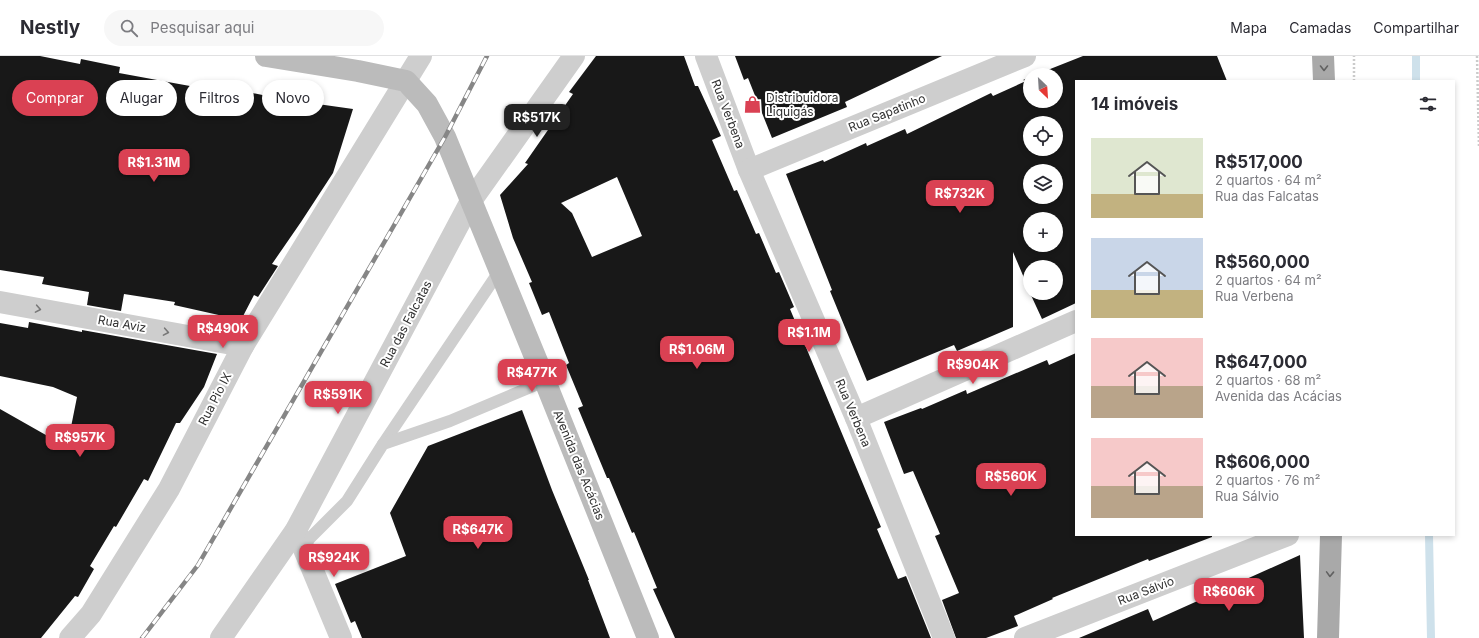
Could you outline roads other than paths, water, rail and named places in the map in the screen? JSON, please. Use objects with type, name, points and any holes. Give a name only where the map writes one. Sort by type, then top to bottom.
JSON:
[{"type":"main road","points":[[266,56],[358,71],[406,81]]},
{"type":"main road","points":[[1323,56],[1324,80]]},
{"type":"main road","name":"Avenida das Acácias","points":[[406,81],[427,104],[445,137],[648,638]]},
{"type":"main road","points":[[1328,638],[1331,536]]},
{"type":"street","name":"Rua Pio IX","points":[[70,638],[91,614],[169,489],[243,346],[421,56]]},
{"type":"street","name":"Rua das Falcatas","points":[[221,638],[299,538],[471,201],[574,56]]},
{"type":"street","name":"Rua Verbena","points":[[706,56],[749,170],[856,418],[944,638]]},
{"type":"street","name":"Rua Sapatinho","points":[[749,170],[1025,56]]},
{"type":"street","name":"Rua Aviz","points":[[0,302],[243,346]]},
{"type":"street","points":[[856,418],[1075,321]]},
{"type":"street","name":"Rua Sálvio","points":[[1025,638],[1285,536]]},
{"type":"street","points":[[299,538],[341,638]]},
{"type":"lane","points":[[299,538],[346,501],[500,270]]},
{"type":"lane","points":[[383,444],[450,421],[545,381]]},
{"type":"waterway","points":[[1416,56],[1416,80]]},
{"type":"waterway","points":[[1429,536],[1431,638]]},
{"type":"railway","points":[[142,638],[198,565],[445,137],[487,56]]},
{"type":"place","name":"Distribuidora Liquigás","points":[[753,105]]}]
